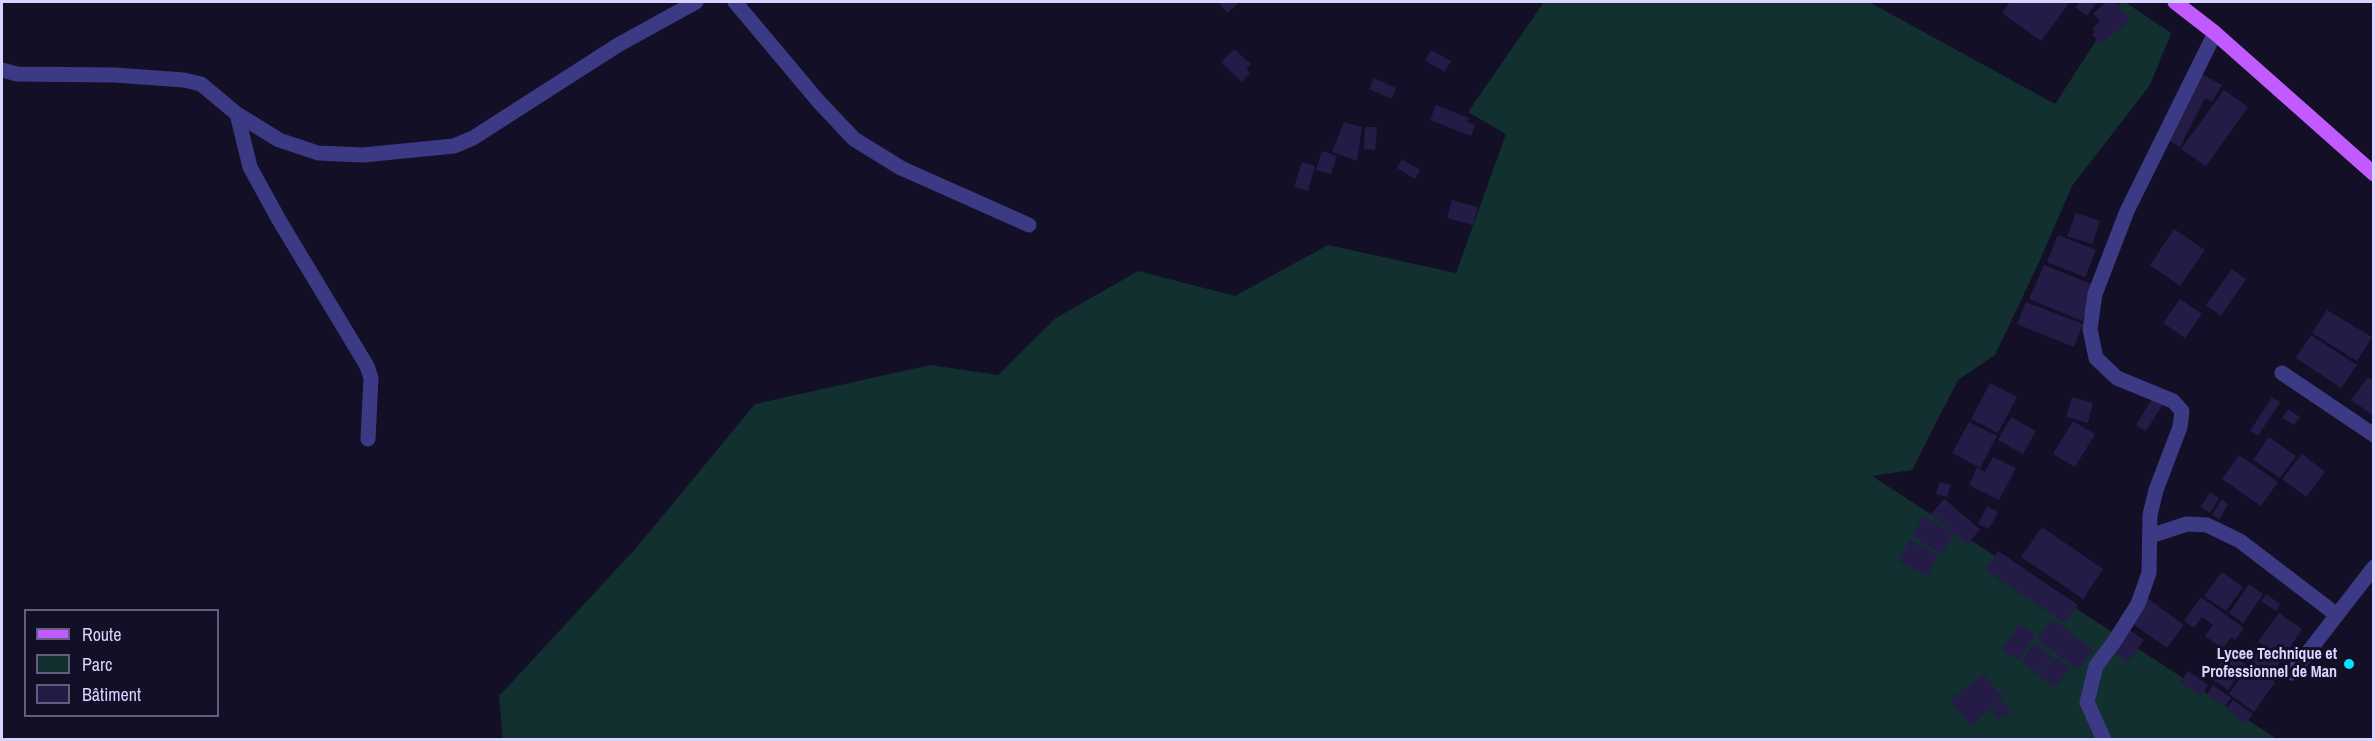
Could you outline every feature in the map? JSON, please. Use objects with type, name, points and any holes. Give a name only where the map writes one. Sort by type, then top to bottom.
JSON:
[{"type":"main road","points":[[2175,2],[2215,33],[2373,174]]},
{"type":"street","points":[[2,70],[17,74],[115,75],[184,80],[201,84],[237,114],[279,141],[318,153],[363,155],[454,146],[473,138],[618,45],[696,2]]},
{"type":"street","points":[[735,2],[819,102],[854,139],[902,168],[1029,225]]},
{"type":"street","points":[[2104,740],[2087,702],[2096,666],[2138,604],[2150,573],[2150,515],[2156,490],[2180,426],[2182,411],[2173,401],[2117,378],[2096,358],[2090,328],[2095,294],[2127,211],[2215,33]]},
{"type":"street","points":[[237,114],[250,166],[371,378],[368,439]]},
{"type":"street","points":[[2282,373],[2373,435]]},
{"type":"street","points":[[2150,536],[2187,524],[2207,525],[2240,541],[2337,615]]},
{"type":"street","points":[[2292,673],[2373,567]]},
{"type":"green space","points":[[1544,2],[1869,2],[2055,104],[2121,2],[2125,2],[2171,33],[2150,85],[2072,186],[1995,355],[1958,380],[1912,470],[1872,476],[2274,737],[2272,739],[503,740],[499,696],[637,547],[755,404],[930,365],[998,375],[1056,318],[1138,271],[1235,296],[1328,245],[1456,273],[1506,134],[1468,112]]},
{"type":"building","points":[[1218,2],[1237,2],[1238,4],[1227,13]]},
{"type":"building","points":[[2010,2],[2070,2],[2041,41],[2002,13]]},
{"type":"building","points":[[2079,2],[2097,2],[2087,16],[2075,7]]},
{"type":"building","points":[[2107,2],[2115,2],[2130,20],[2101,44],[2092,34],[2095,32],[2092,29],[2100,22],[2093,13]]},
{"type":"building","points":[[1234,49],[1251,64],[1246,69],[1250,73],[1242,82],[1221,62]]},
{"type":"building","points":[[1431,50],[1451,61],[1445,72],[1425,61]]},
{"type":"building","points":[[2200,73],[2222,85],[2212,102],[2205,98],[2180,147],[2165,139]]},
{"type":"building","points":[[1374,78],[1396,88],[1391,99],[1369,89]]},
{"type":"building","points":[[2224,90],[2248,107],[2206,166],[2181,149]]},
{"type":"building","points":[[1436,105],[1469,118],[1467,122],[1475,125],[1471,136],[1430,120]]},
{"type":"building","points":[[1344,122],[1362,127],[1357,161],[1332,152]]},
{"type":"building","points":[[1365,127],[1377,127],[1375,150],[1364,149]]},
{"type":"building","points":[[1322,151],[1337,156],[1331,174],[1316,170]]},
{"type":"building","points":[[1402,159],[1420,170],[1415,179],[1397,168]]},
{"type":"building","points":[[1302,162],[1315,166],[1308,191],[1294,187]]},
{"type":"building","points":[[1452,200],[1478,207],[1473,225],[1447,218]]},
{"type":"building","points":[[2076,213],[2100,221],[2092,244],[2067,236]]},
{"type":"building","points":[[2174,229],[2205,250],[2180,286],[2150,265]]},
{"type":"building","points":[[2058,235],[2096,250],[2085,277],[2047,262]]},
{"type":"building","points":[[2044,265],[2096,286],[2082,321],[2029,299]]},
{"type":"building","points":[[2232,269],[2246,279],[2221,316],[2206,305]]},
{"type":"building","points":[[2180,299],[2202,314],[2185,338],[2163,323]]},
{"type":"building","points":[[2026,302],[2083,324],[2074,347],[2017,324]]},
{"type":"building","points":[[2327,310],[2372,337],[2357,361],[2312,333]]},
{"type":"building","points":[[2311,335],[2357,365],[2341,388],[2296,358]]},
{"type":"building","points":[[2368,377],[2374,381],[2374,416],[2351,400]]},
{"type":"building","points":[[1990,383],[2017,397],[1998,433],[1971,419]]},
{"type":"building","points":[[2072,397],[2093,403],[2088,423],[2066,417]]},
{"type":"building","points":[[2153,397],[2163,404],[2146,431],[2136,425]]},
{"type":"building","points":[[2272,397],[2280,402],[2258,436],[2250,431]]},
{"type":"building","points":[[2288,409],[2300,417],[2294,425],[2282,418]]},
{"type":"building","points":[[2011,417],[2036,431],[2023,454],[1998,440]]},
{"type":"building","points":[[2073,421],[2095,434],[2075,467],[2053,454]]},
{"type":"building","points":[[1969,422],[1997,436],[1980,468],[1952,453]]},
{"type":"building","points":[[2269,437],[2296,456],[2280,478],[2253,460]]},
{"type":"building","points":[[2302,454],[2325,472],[2306,497],[2282,479]]},
{"type":"building","points":[[2239,455],[2278,482],[2261,506],[2222,479]]},
{"type":"building","points":[[1993,457],[2016,468],[1999,500],[1969,485],[1977,468],[1985,472]]},
{"type":"building","points":[[1940,482],[1951,485],[1947,497],[1936,494]]},
{"type":"building","points":[[2210,492],[2219,498],[2210,513],[2201,507]]},
{"type":"building","points":[[1944,499],[1980,529],[1968,544],[1931,514]]},
{"type":"building","points":[[2222,499],[2228,504],[2219,520],[2212,515]]},
{"type":"building","points":[[1987,506],[1998,512],[1989,529],[1978,524]]},
{"type":"building","points":[[1924,516],[1954,534],[1942,554],[1912,536]]},
{"type":"building","points":[[2042,527],[2103,569],[2083,599],[2021,557]]},
{"type":"building","points":[[1910,540],[1938,555],[1927,576],[1899,561]]},
{"type":"building","points":[[1998,551],[2078,605],[2065,623],[1985,570]]},
{"type":"building","points":[[2222,572],[2243,587],[2226,611],[2204,596]]},
{"type":"building","points":[[2249,584],[2263,594],[2243,623],[2229,613]]},
{"type":"building","points":[[2266,594],[2280,604],[2276,611],[2261,601]]},
{"type":"building","points":[[2201,597],[2244,628],[2235,640],[2231,637],[2223,649],[2205,636],[2213,625],[2202,617],[2194,628],[2184,621]]},
{"type":"building","points":[[2147,598],[2184,625],[2167,648],[2130,622]]},
{"type":"building","points":[[2279,613],[2302,629],[2282,659],[2258,642]]},
{"type":"building","points":[[2052,619],[2093,650],[2078,670],[2037,639]]},
{"type":"building","points":[[2020,624],[2036,635],[2018,661],[2002,649]]},
{"type":"building","points":[[2123,625],[2144,640],[2128,662],[2107,648]]},
{"type":"building","points":[[2035,643],[2052,657],[2038,675],[2021,661]]},
{"type":"building","points":[[2256,644],[2281,661],[2269,677],[2245,660]]},
{"type":"building","points":[[2228,652],[2246,665],[2228,690],[2210,678]]},
{"type":"building","points":[[2055,657],[2070,669],[2054,688],[2039,676]]},
{"type":"building","points":[[2249,665],[2275,682],[2254,712],[2229,694]]},
{"type":"building","points":[[2188,671],[2208,685],[2201,696],[2180,682]]},
{"type":"building","points":[[1983,674],[2004,699],[1970,726],[1950,700]]},
{"type":"building","points":[[2213,685],[2231,698],[2225,706],[2207,694]]},
{"type":"building","points":[[2233,700],[2253,714],[2246,724],[2226,709]]},
{"type":"building","points":[[2004,702],[2011,712],[1998,720],[1992,710]]},
{"type":"place","name":"Lycee Technique et Professionnel de Man","points":[[2349,664]]}]
